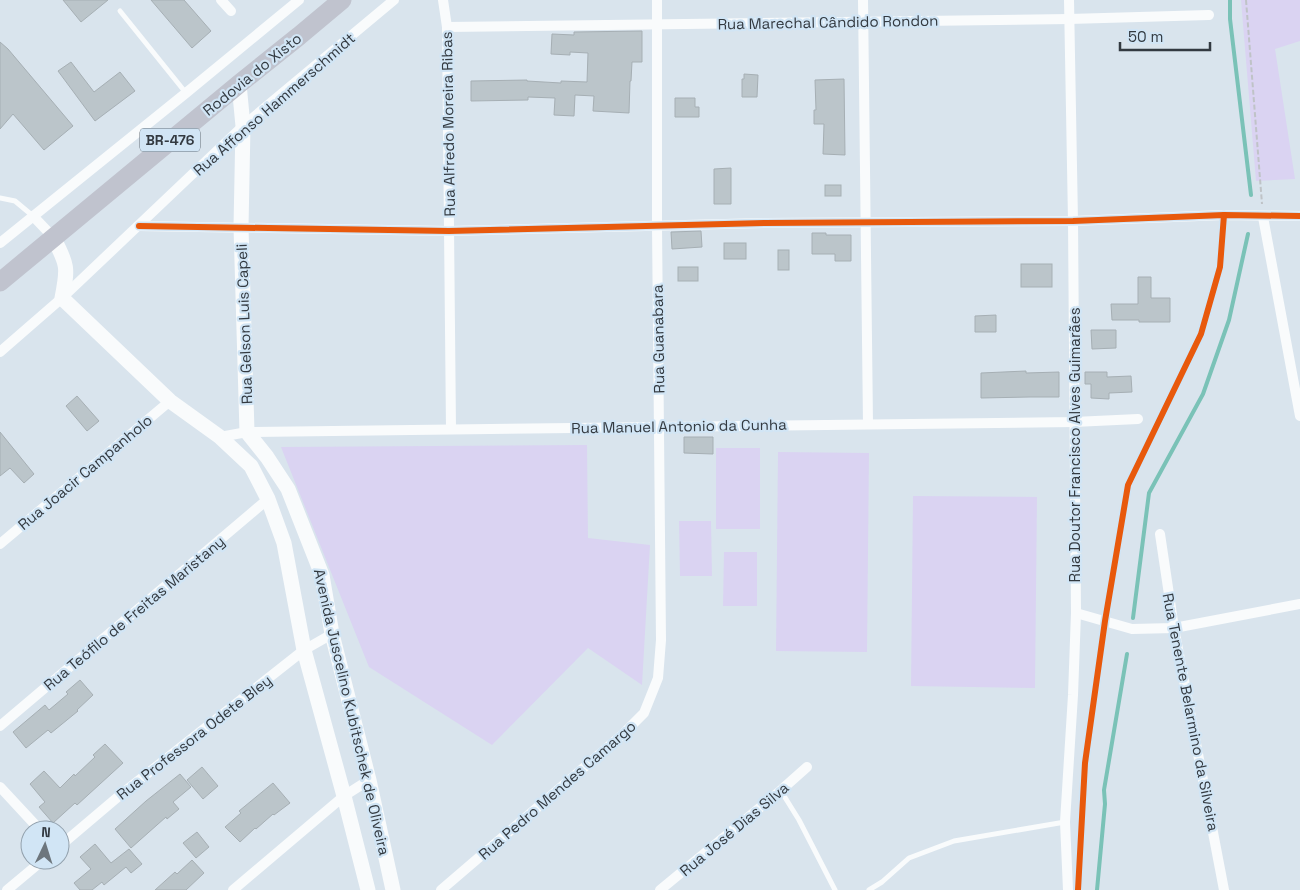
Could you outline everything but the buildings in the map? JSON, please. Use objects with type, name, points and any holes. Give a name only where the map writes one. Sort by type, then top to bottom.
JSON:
[{"type":"highway","name":"Rodovia do Xisto","points":[[0,282],[342,0]]},
{"type":"street","points":[[221,0],[231,11]]},
{"type":"street","points":[[0,243],[299,0]]},
{"type":"street","name":"Rua Affonso Hammerschmidt","points":[[0,352],[62,298],[243,126],[394,0]]},
{"type":"street","name":"Rua Alfredo Moreira Ribas","points":[[443,0],[447,27],[451,429]]},
{"type":"street","name":"Rua Guanabara","points":[[657,0],[661,640],[658,678]]},
{"type":"street","points":[[863,0],[868,424]]},
{"type":"street","name":"Rua Doutor Francisco Alves Guimarães","points":[[1068,890],[1064,822],[1073,695],[1076,613],[1069,0]]},
{"type":"street","name":"Rua Marechal Cândido Rondon","points":[[447,27],[1069,19],[1209,15]]},
{"type":"street","name":"Rua Gelson Luis Capeli","points":[[239,84],[243,126],[241,227],[247,432]]},
{"type":"street","points":[[139,226],[449,231],[866,222],[1073,221],[1224,215],[1300,216]]},
{"type":"street","points":[[33,216],[53,237],[64,258],[66,277],[62,298]]},
{"type":"street","points":[[1263,217],[1300,416]]},
{"type":"street","name":"Avenida Juscelino Kubitschek de Oliveira","points":[[62,298],[170,401],[220,436],[251,466],[268,499],[284,543],[304,650],[368,890]]},
{"type":"street","name":"Rua Joacir Campanholo","points":[[0,544],[170,401]]},
{"type":"street","name":"Rua Manuel Antonio da Cunha","points":[[220,436],[247,432],[1074,422],[1138,419]]},
{"type":"street","name":"Avenida Juscelino Kubitschek de Oliveira","points":[[247,432],[267,457],[288,489],[322,575],[332,634],[369,780],[393,890]]},
{"type":"street","name":"Rua Teófilo de Freitas Maristany","points":[[0,726],[268,499]]},
{"type":"street","name":"Rua Tenente Belarmino da Silveira","points":[[1160,534],[1174,628],[1224,890]]},
{"type":"street","points":[[1076,613],[1132,628],[1174,628],[1300,604]]},
{"type":"street","name":"Rua Professora Odete Bley","points":[[70,838],[126,790],[304,650],[332,634]]},
{"type":"street","name":"Rua Pedro Mendes Camargo","points":[[441,890],[623,734],[644,713],[658,678]]},
{"type":"street","name":"Rua José Dias Silva","points":[[660,890],[807,767]]},
{"type":"street","points":[[233,890],[344,796],[369,780]]},
{"type":"street","points":[[0,787],[31,820]]},
{"type":"street","points":[[7,890],[31,870]]},
{"type":"lane","points":[[120,11],[186,93]]},
{"type":"lane","points":[[0,198],[15,201],[33,216]]},
{"type":"lane","points":[[780,791],[799,820],[835,890]]},
{"type":"lane","points":[[869,890],[882,882],[909,858],[954,841],[1064,822]]},
{"type":"path","points":[[1246,0],[1263,217]]},
{"type":"shaded area","points":[[1241,0],[1300,0],[1300,41],[1275,49],[1295,179],[1256,181]]},
{"type":"shaded area","points":[[587,445],[588,538],[650,545],[642,685],[588,648],[492,745],[369,667],[281,447]]},
{"type":"shaded area","points":[[716,448],[760,448],[760,529],[716,529]]},
{"type":"shaded area","points":[[778,452],[869,453],[867,652],[776,651]]},
{"type":"shaded area","points":[[913,496],[1037,497],[1035,688],[911,686]]},
{"type":"shaded area","points":[[679,521],[711,521],[712,576],[680,576]]},
{"type":"shaded area","points":[[724,552],[757,552],[757,606],[723,606]]},
{"type":"waterway","points":[[1230,0],[1230,19],[1251,195]]},
{"type":"waterway","points":[[1133,618],[1149,493],[1203,394],[1229,320],[1248,234]]},
{"type":"waterway","points":[[1097,890],[1105,804],[1104,790],[1127,654]]},
{"type":"cycle path","points":[[139,226],[449,231],[765,223],[1073,221],[1224,215],[1300,216]]},
{"type":"cycle path","points":[[1078,890],[1085,763],[1105,621],[1128,485],[1201,334],[1220,267],[1224,215]]}]
